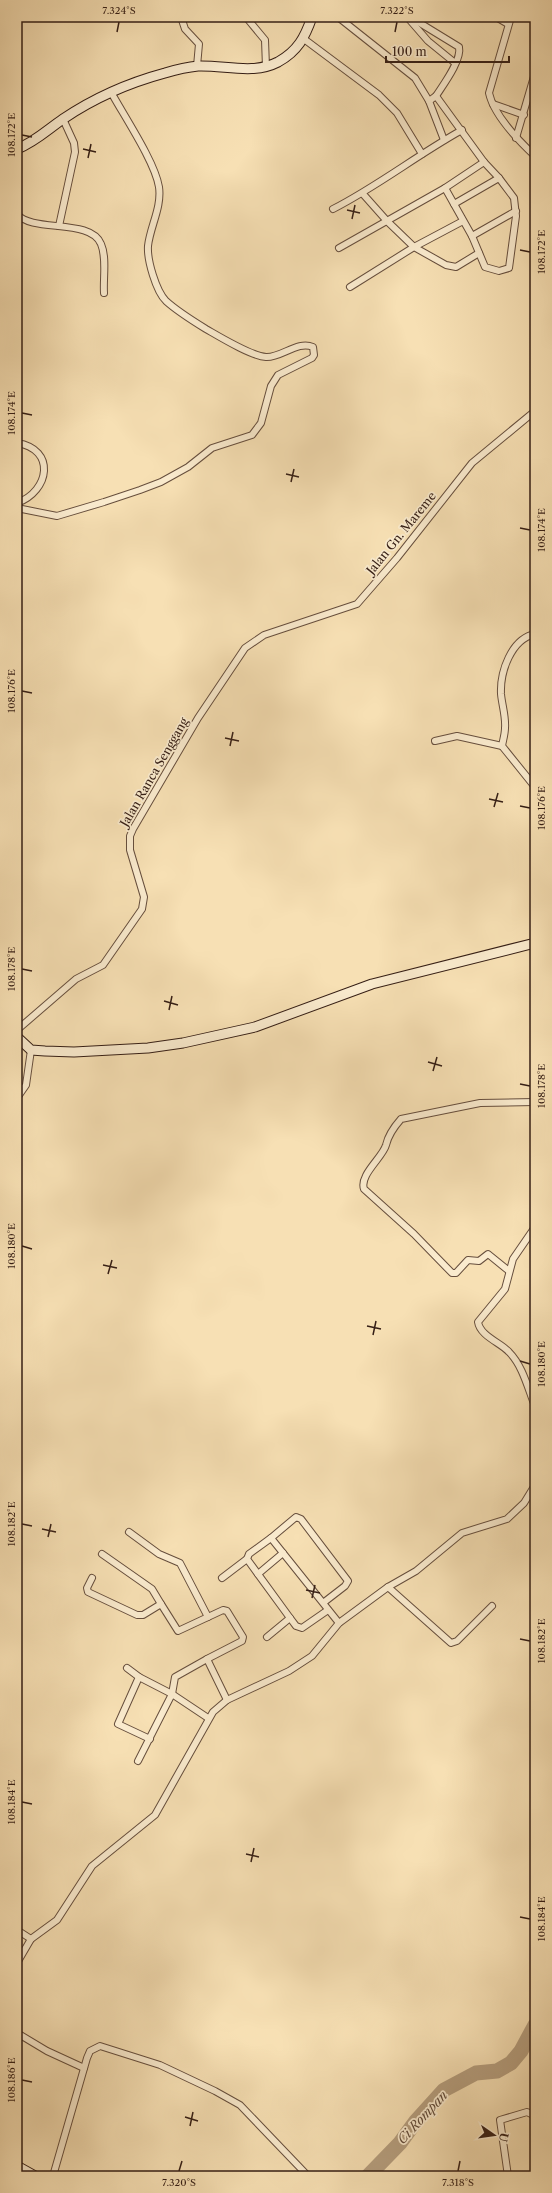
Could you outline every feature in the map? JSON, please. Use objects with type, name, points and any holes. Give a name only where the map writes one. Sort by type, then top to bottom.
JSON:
[{"type":"street","points":[[181,17],[185,29],[199,44],[197,66]]},
{"type":"street","points":[[246,17],[265,40],[266,67]]},
{"type":"street","points":[[17,149],[31,143],[63,119],[123,86],[165,73],[197,66],[253,69],[266,67],[289,55],[304,39],[312,17]]},
{"type":"street","points":[[338,17],[414,78],[429,101],[444,140]]},
{"type":"street","points":[[408,17],[457,44],[460,50],[450,76],[436,96],[429,101]]},
{"type":"street","points":[[408,17],[428,41],[455,63]]},
{"type":"street","points":[[496,17],[510,20],[490,85],[489,93],[492,104],[516,138],[535,156]]},
{"type":"street","points":[[304,39],[379,95],[397,113],[422,154]]},
{"type":"street","points":[[516,138],[524,115],[535,73]]},
{"type":"street","points":[[17,508],[57,516],[140,490],[176,474],[212,448],[252,436],[261,423],[271,386],[278,375],[312,358],[314,355],[312,347],[304,345],[268,357],[258,355],[206,329],[165,300],[152,272],[148,247],[158,205],[159,188],[155,171],[111,92]]},
{"type":"street","points":[[436,96],[484,162],[499,178],[514,198],[516,211],[509,268],[499,271],[490,270],[485,267],[472,236],[445,188]]},
{"type":"street","points":[[492,104],[524,115]]},
{"type":"street","points":[[59,226],[75,152],[74,143],[63,119]]},
{"type":"street","points":[[333,209],[363,194],[422,154],[462,130]]},
{"type":"street","points":[[339,248],[445,188],[484,162]]},
{"type":"street","points":[[454,204],[499,178]]},
{"type":"street","points":[[363,194],[387,221],[414,247],[453,268],[479,253]]},
{"type":"street","points":[[472,236],[516,211]]},
{"type":"street","points":[[17,214],[30,221],[92,234],[101,242],[103,250],[104,293]]},
{"type":"street","points":[[350,287],[414,247],[463,221]]},
{"type":"street","name":"Jalan Gn. Mareme","points":[[264,635],[357,604],[397,558],[472,463],[535,411]]},
{"type":"street","points":[[17,443],[25,444],[34,449],[43,463],[44,471],[37,491],[30,498],[17,503]]},
{"type":"street","points":[[502,746],[505,727],[501,694],[504,674],[514,647],[523,638],[535,634]]},
{"type":"street","name":"Jalan Ranca Senggang","points":[[17,1030],[76,979],[103,965],[132,927],[145,901],[130,850],[130,836],[133,829],[198,718],[245,648],[264,635]]},
{"type":"street","points":[[435,741],[457,736],[502,746],[535,787]]},
{"type":"street","points":[[17,1037],[31,1050],[74,1052],[148,1048],[221,1036],[283,1018],[372,984],[535,943]]},
{"type":"street","points":[[17,1098],[26,1085],[31,1050]]},
{"type":"street","points":[[509,1271],[488,1254],[479,1261],[469,1260],[456,1273],[452,1274],[411,1231],[364,1189],[363,1184],[371,1166],[385,1146],[386,1140],[401,1119],[480,1103],[535,1102]]},
{"type":"street","points":[[535,1227],[513,1259],[504,1289],[480,1320],[479,1326],[510,1353],[517,1362],[535,1406]]},
{"type":"street","points":[[17,1963],[24,1948],[31,1939],[57,1920],[92,1866],[155,1815],[208,1718],[227,1700],[289,1671],[312,1656],[339,1623],[388,1587],[416,1571],[462,1533],[507,1519],[524,1503],[535,1488]]},
{"type":"street","points":[[222,1578],[247,1559],[249,1554],[271,1538],[294,1518],[298,1517],[348,1581],[345,1586],[323,1603]]},
{"type":"street","points":[[129,1532],[158,1554],[180,1563],[208,1617]]},
{"type":"street","points":[[271,1538],[339,1623]]},
{"type":"street","points":[[258,1574],[283,1553]]},
{"type":"street","points":[[102,1554],[152,1589],[178,1631],[226,1610],[243,1639],[241,1642],[207,1658],[175,1677],[172,1694],[138,1761]]},
{"type":"street","points":[[247,1559],[296,1626],[302,1628],[328,1610]]},
{"type":"street","points":[[92,1578],[87,1588],[88,1592],[137,1615],[143,1615],[161,1604]]},
{"type":"street","points":[[388,1587],[451,1642],[457,1641],[492,1606]]},
{"type":"street","points":[[267,1637],[290,1618]]},
{"type":"street","points":[[207,1658],[227,1700]]},
{"type":"street","points":[[127,1668],[139,1677],[172,1694],[208,1718]]},
{"type":"street","points":[[139,1677],[118,1724],[150,1739]]},
{"type":"street","points":[[17,1930],[31,1939]]},
{"type":"street","points":[[17,2033],[47,2051],[84,2068]]},
{"type":"street","points":[[53,2176],[90,2051],[95,2047],[104,2046],[160,2065],[215,2091],[240,2105],[308,2176]]},
{"type":"street","points":[[508,2176],[500,2120],[527,2112],[535,2116]]},
{"type":"street","points":[[17,2166],[35,2176]]},
{"type":"waterway","name":"Ci Rompan","points":[[368,2176],[400,2143],[416,2121],[444,2090],[476,2073],[497,2071],[511,2063],[521,2051],[535,2025]]}]
